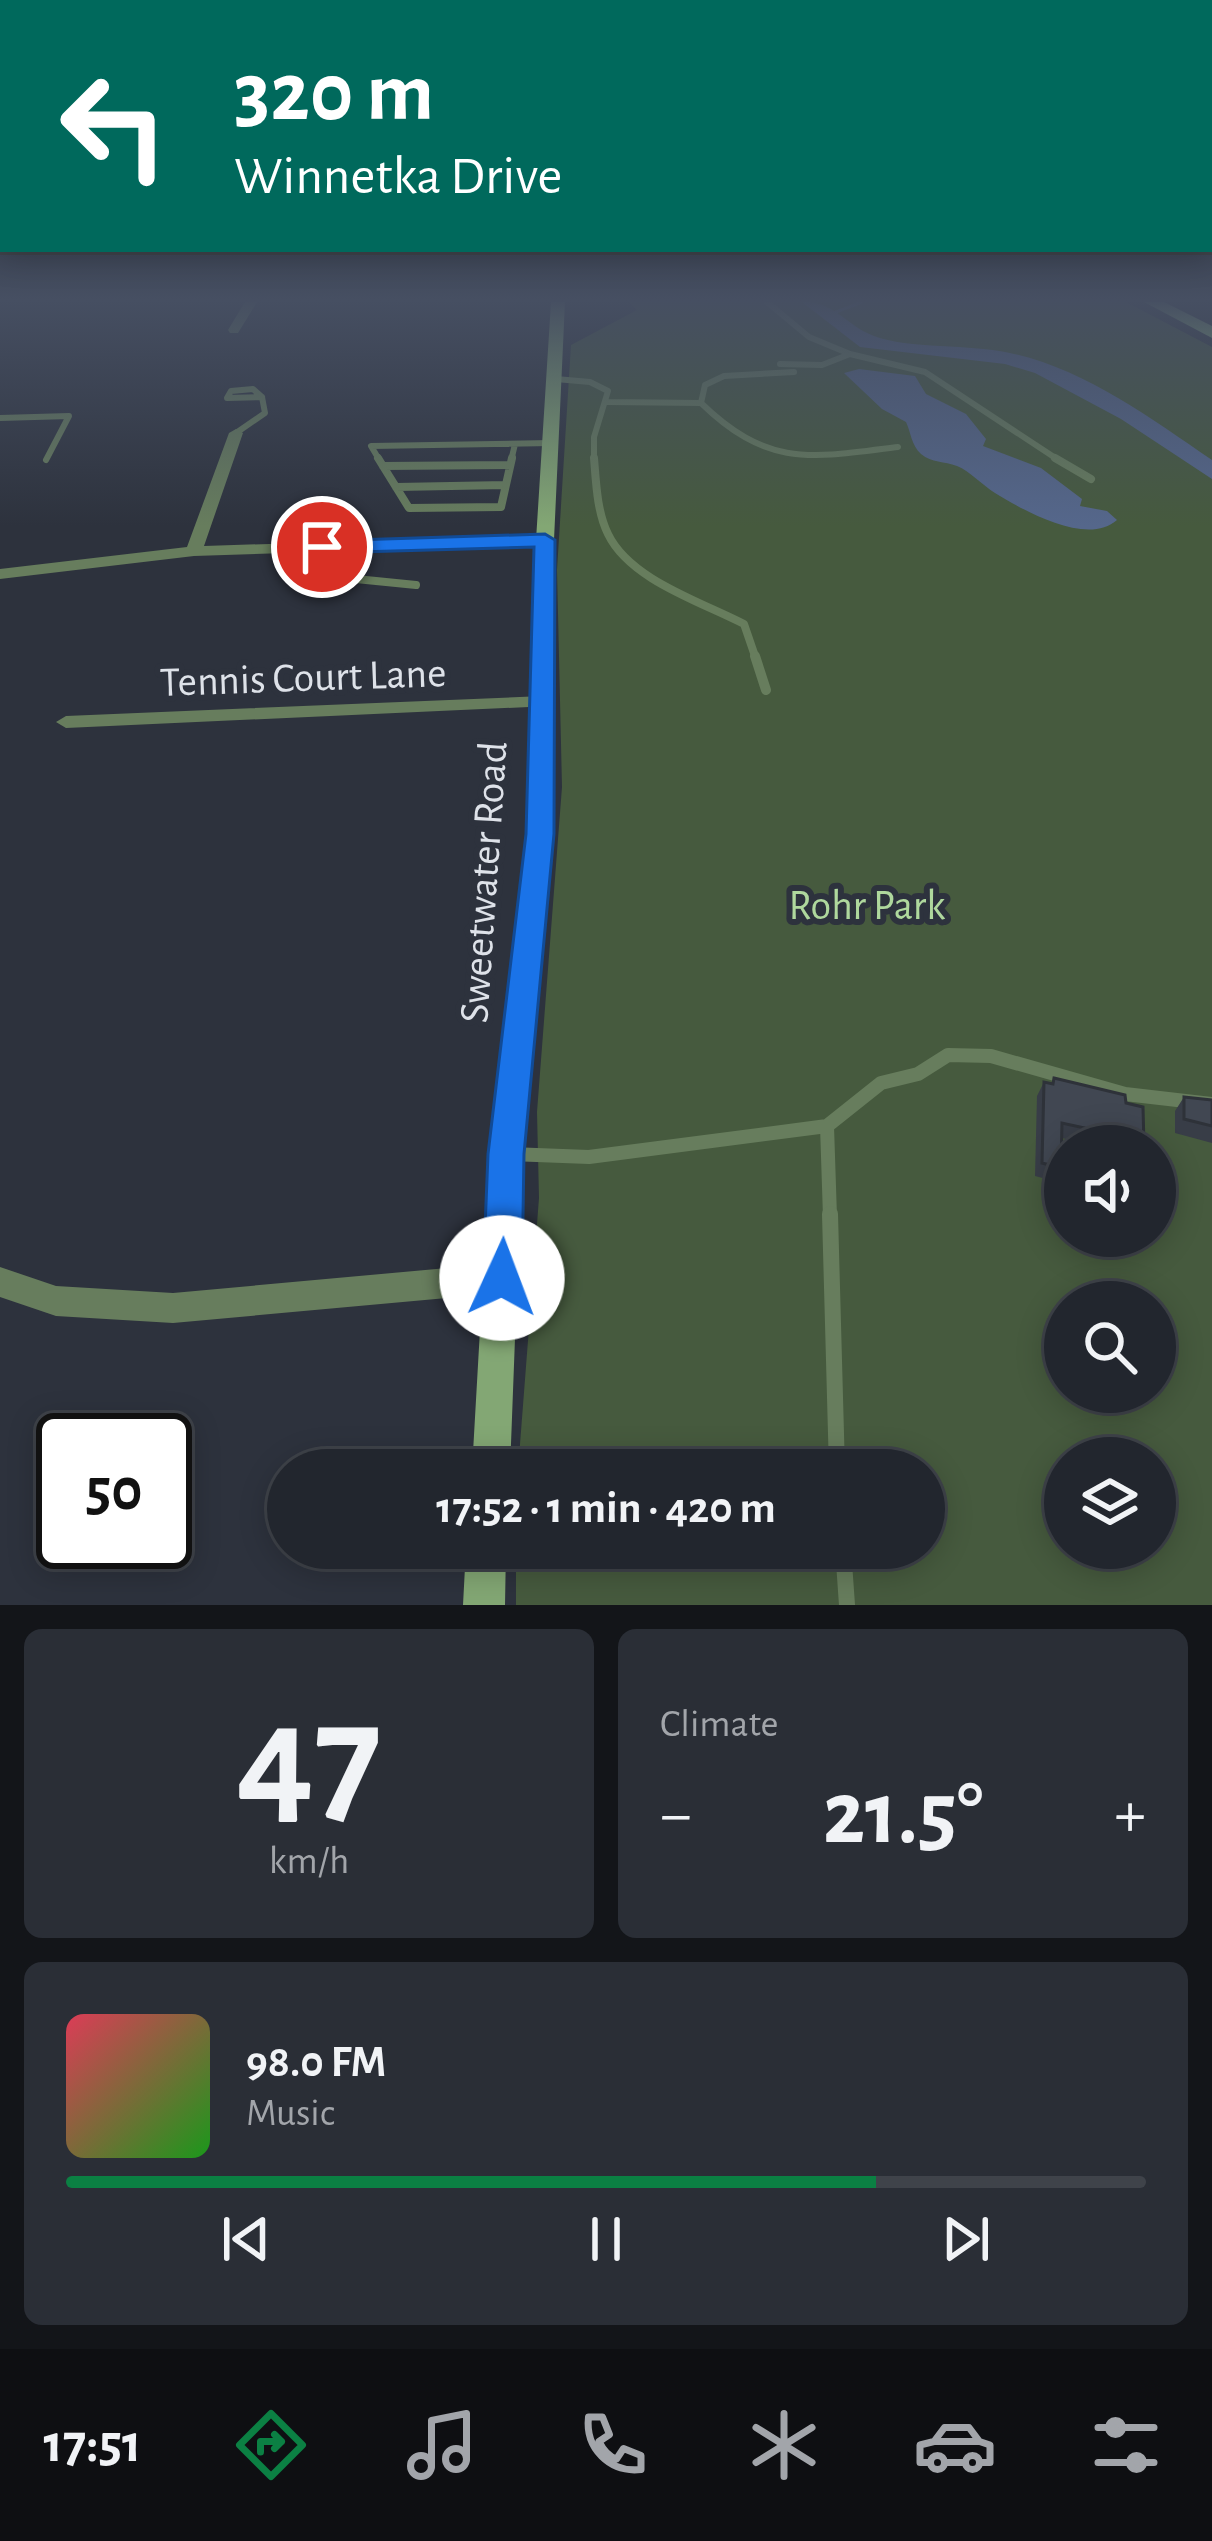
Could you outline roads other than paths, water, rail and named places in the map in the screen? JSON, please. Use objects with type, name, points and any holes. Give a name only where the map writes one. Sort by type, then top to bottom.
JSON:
[{"type":"main road","name":"Sweetwater Road","points":[[492,1449],[506,1154],[540,834],[545,540],[556,379]]},
{"type":"main road","points":[[484,1605],[485,1569]]},
{"type":"street","points":[[194,551],[236,433]]},
{"type":"street","points":[[0,574],[194,551],[545,540]]},
{"type":"street","name":"Tennis Court Lane","points":[[66,722],[543,702]]},
{"type":"street","points":[[0,1282],[56,1301],[173,1308],[502,1278]]},
{"type":"lane","points":[[701,403],[705,385],[722,377]]},
{"type":"lane","points":[[934,377],[1008,425],[1010,432],[1091,479]]},
{"type":"lane","points":[[556,379],[590,382],[608,391],[593,446],[608,536],[633,562],[744,624],[766,690]]},
{"type":"lane","points":[[236,433],[265,412],[263,397]]},
{"type":"lane","points":[[608,402],[701,403],[739,438],[776,451],[843,454],[898,446]]},
{"type":"lane","points":[[0,418],[69,416],[46,460]]},
{"type":"lane","points":[[515,444],[501,507],[409,508],[371,446],[550,443]]},
{"type":"lane","points":[[383,466],[511,465]]},
{"type":"lane","points":[[396,487],[506,485]]},
{"type":"lane","points":[[277,548],[278,559],[296,573],[416,585]]},
{"type":"lane","points":[[506,1154],[589,1157],[827,1126],[881,1083],[917,1074],[948,1054],[992,1056],[1125,1094],[1212,1104]]},
{"type":"lane","points":[[827,1126],[836,1449]]},
{"type":"lane","points":[[844,1569],[847,1605]]},
{"type":"water","points":[[848,377],[916,377],[926,394],[966,414],[986,439],[983,446],[1041,468],[1082,499],[1080,506],[1107,511],[1117,520],[1089,530],[1038,516],[990,490],[962,468],[925,457],[915,447],[906,422],[882,409]]},
{"type":"waterway","points":[[1060,377],[1129,414],[1212,471]]},
{"type":"park label","name":"Rohr Park","points":[[867,904]]}]
